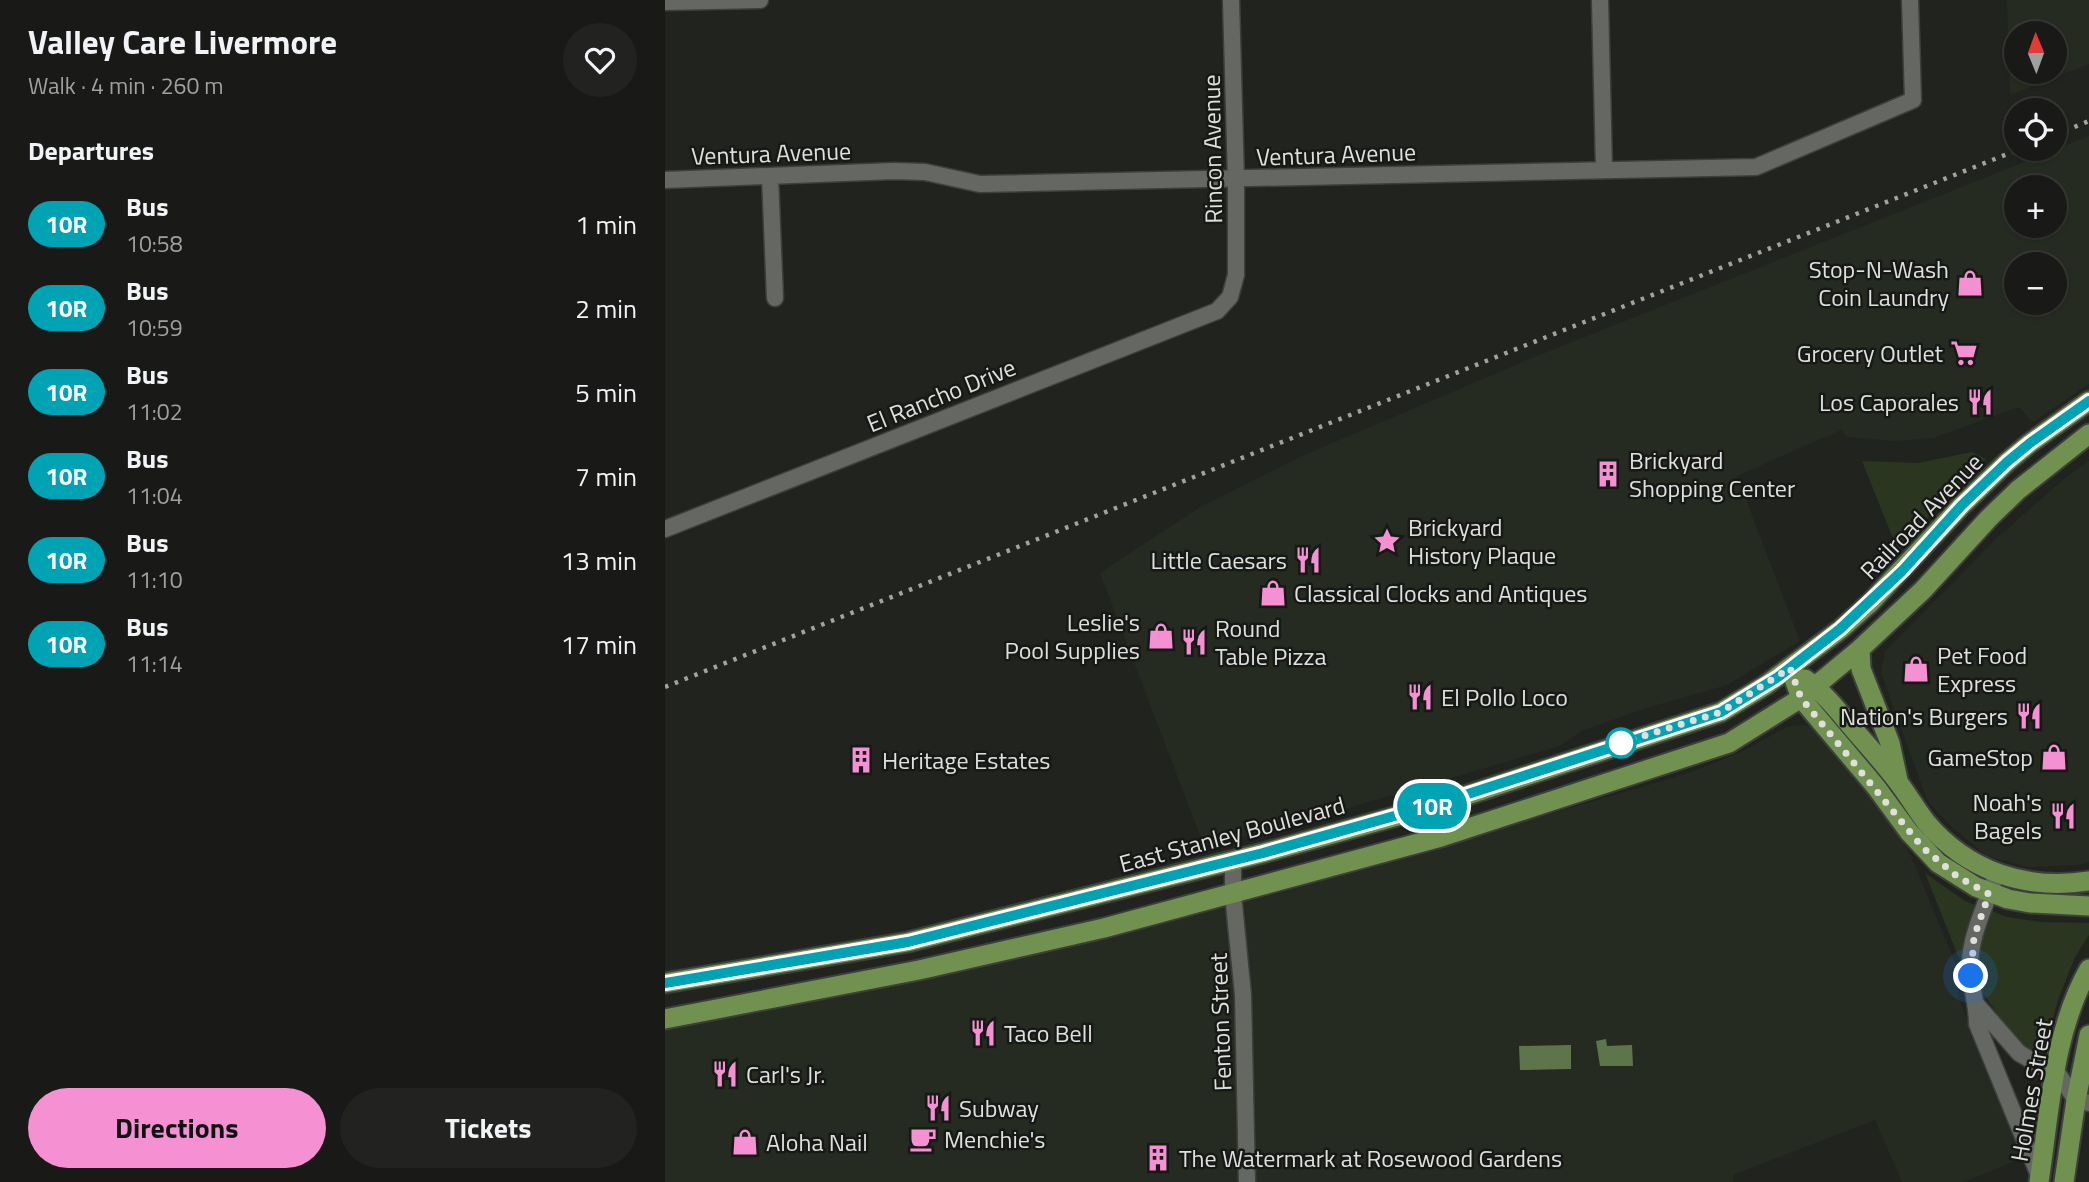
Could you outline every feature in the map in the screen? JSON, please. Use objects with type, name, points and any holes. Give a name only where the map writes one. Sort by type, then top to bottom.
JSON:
[{"type":"main road","name":"Railroad Avenue","points":[[1790,668],[1870,603],[1962,505],[2007,462],[2089,401]]},
{"type":"main road","name":"Railroad Avenue","points":[[1809,692],[1923,590],[2018,490],[2089,434]]},
{"type":"main road","points":[[1860,649],[1861,670],[1890,743],[1898,781]]},
{"type":"main road","points":[[1790,668],[1923,848],[1958,877],[1989,894],[2030,903],[2089,906]]},
{"type":"main road","name":"East Stanley Boulevard","points":[[665,984],[908,942],[1233,861],[1437,804],[1721,712],[1790,668]]},
{"type":"main road","points":[[1809,692],[1898,781],[1926,821],[1966,858],[1996,874],[2032,882],[2058,884],[2089,881]]},
{"type":"main road","points":[[665,1019],[932,967],[1104,929],[1441,837],[1728,743],[1809,692]]},
{"type":"main road","name":"Holmes Street","points":[[2039,1180],[2056,1070],[2068,1017],[2089,969]]},
{"type":"main road","name":"Holmes Street","points":[[2064,1182],[2083,1102],[2089,1035]]},
{"type":"street","points":[[665,2],[759,0]]},
{"type":"street","name":"Rincon Avenue","points":[[1230,297],[1236,275],[1231,0]]},
{"type":"street","points":[[1600,0],[1604,169]]},
{"type":"street","name":"Ventura Avenue","points":[[665,180],[925,172],[980,184],[1756,167],[1913,100],[1910,0]]},
{"type":"street","points":[[770,176],[775,298]]},
{"type":"street","name":"El Rancho Drive","points":[[665,529],[1217,310],[1230,297]]},
{"type":"street","name":"Fenton Street","points":[[1233,861],[1233,894],[1243,995],[1247,1182]]},
{"type":"street","points":[[1996,874],[1976,930],[1970,961],[1977,1024],[2039,1180]]},
{"type":"street","points":[[1977,1005],[2019,1053],[2029,1060],[2056,1070],[2083,1102]]},
{"type":"shaded area","points":[[2007,0],[2089,0],[2089,64],[2067,73],[2067,21],[2008,21]]},
{"type":"shaded area","points":[[2010,84],[2038,84],[2010,95]]},
{"type":"shaded area","points":[[2089,136],[2089,384],[2033,422],[2019,407],[1933,438],[1894,441],[1848,437],[1841,430],[1737,476],[1800,641],[1727,685],[1650,707],[1581,731],[1560,746],[1273,830],[1204,846],[1100,573],[1199,508],[1302,456],[1527,360],[2026,161],[2067,161],[2067,145]]},
{"type":"shaded area","points":[[1972,452],[1986,459],[1898,551],[1862,461],[1918,463]]},
{"type":"shaded area","points":[[2089,461],[2089,862],[2028,867],[1987,856],[1952,827],[1928,802],[1881,673],[1885,651],[1999,536],[2065,478]]},
{"type":"shaded area","points":[[1811,726],[1828,742],[1899,834],[1910,854],[1958,969],[1958,996],[2023,1158],[1963,1182],[1902,1182],[1875,1120],[1733,1175],[1733,1182],[665,1182],[665,1029],[1076,944],[1273,895],[1689,773],[1741,752],[1787,727]]},
{"type":"shaded area","points":[[1925,873],[1965,901],[2007,917],[2041,922],[2089,923],[2089,935],[2075,957],[2058,1000],[2043,1055],[2037,1056],[2020,1044],[1958,956]]},
{"type":"shaded area","points":[[1606,1039],[1607,1046],[1632,1045],[1633,1066],[1600,1066],[1596,1041]]},
{"type":"shaded area","points":[[1571,1045],[1571,1069],[1520,1070],[1519,1046]]},
{"type":"railway","points":[[2067,130],[2089,121]]},
{"type":"railway","points":[[665,687],[2004,155]]},
{"type":"bus line","name":"10R","points":[[665,983],[908,942],[1263,853],[1437,804],[1721,712],[1778,677],[1840,629],[1870,603],[1962,505],[2007,462],[2089,401]]},
{"type":"place","name":"Stop-N-Wash Coin Laundry","points":[[1970,283]]},
{"type":"place","name":"Grocery Outlet","points":[[1964,353]]},
{"type":"place","name":"Los Caporales","points":[[1980,402]]},
{"type":"place","name":"Brickyard Shopping Center","points":[[1608,474]]},
{"type":"place","name":"Brickyard History Plaque","points":[[1387,541]]},
{"type":"place","name":"Little Caesars","points":[[1308,560]]},
{"type":"place","name":"Classical Clocks and Antiques","points":[[1273,593]]},
{"type":"place","name":"Leslie's Pool Supplies","points":[[1161,636]]},
{"type":"place","name":"Round Table Pizza","points":[[1194,642]]},
{"type":"place","name":"Pet Food Express","points":[[1916,669]]},
{"type":"place","name":"El Pollo Loco","points":[[1420,697]]},
{"type":"place","name":"Nation's Burgers","points":[[2029,716]]},
{"type":"place","name":"GameStop","points":[[2054,757]]},
{"type":"place","name":"Heritage Estates","points":[[861,760]]},
{"type":"place","name":"Noah's Bagels","points":[[2063,816]]},
{"type":"place","name":"Taco Bell","points":[[983,1033]]},
{"type":"place","name":"Carl's Jr.","points":[[725,1074]]},
{"type":"place","name":"Subway","points":[[938,1108]]},
{"type":"place","name":"Menchie's","points":[[923,1139]]},
{"type":"place","name":"Aloha Nail","points":[[745,1142]]},
{"type":"place","name":"The Watermark at Rosewood Gardens","points":[[1158,1158]]},
{"type":"route","points":[[1621,743],[1721,712],[1790,668],[1801,698],[1923,848],[1958,877],[1989,894],[1974,937],[1970,961],[1971,976]]}]
